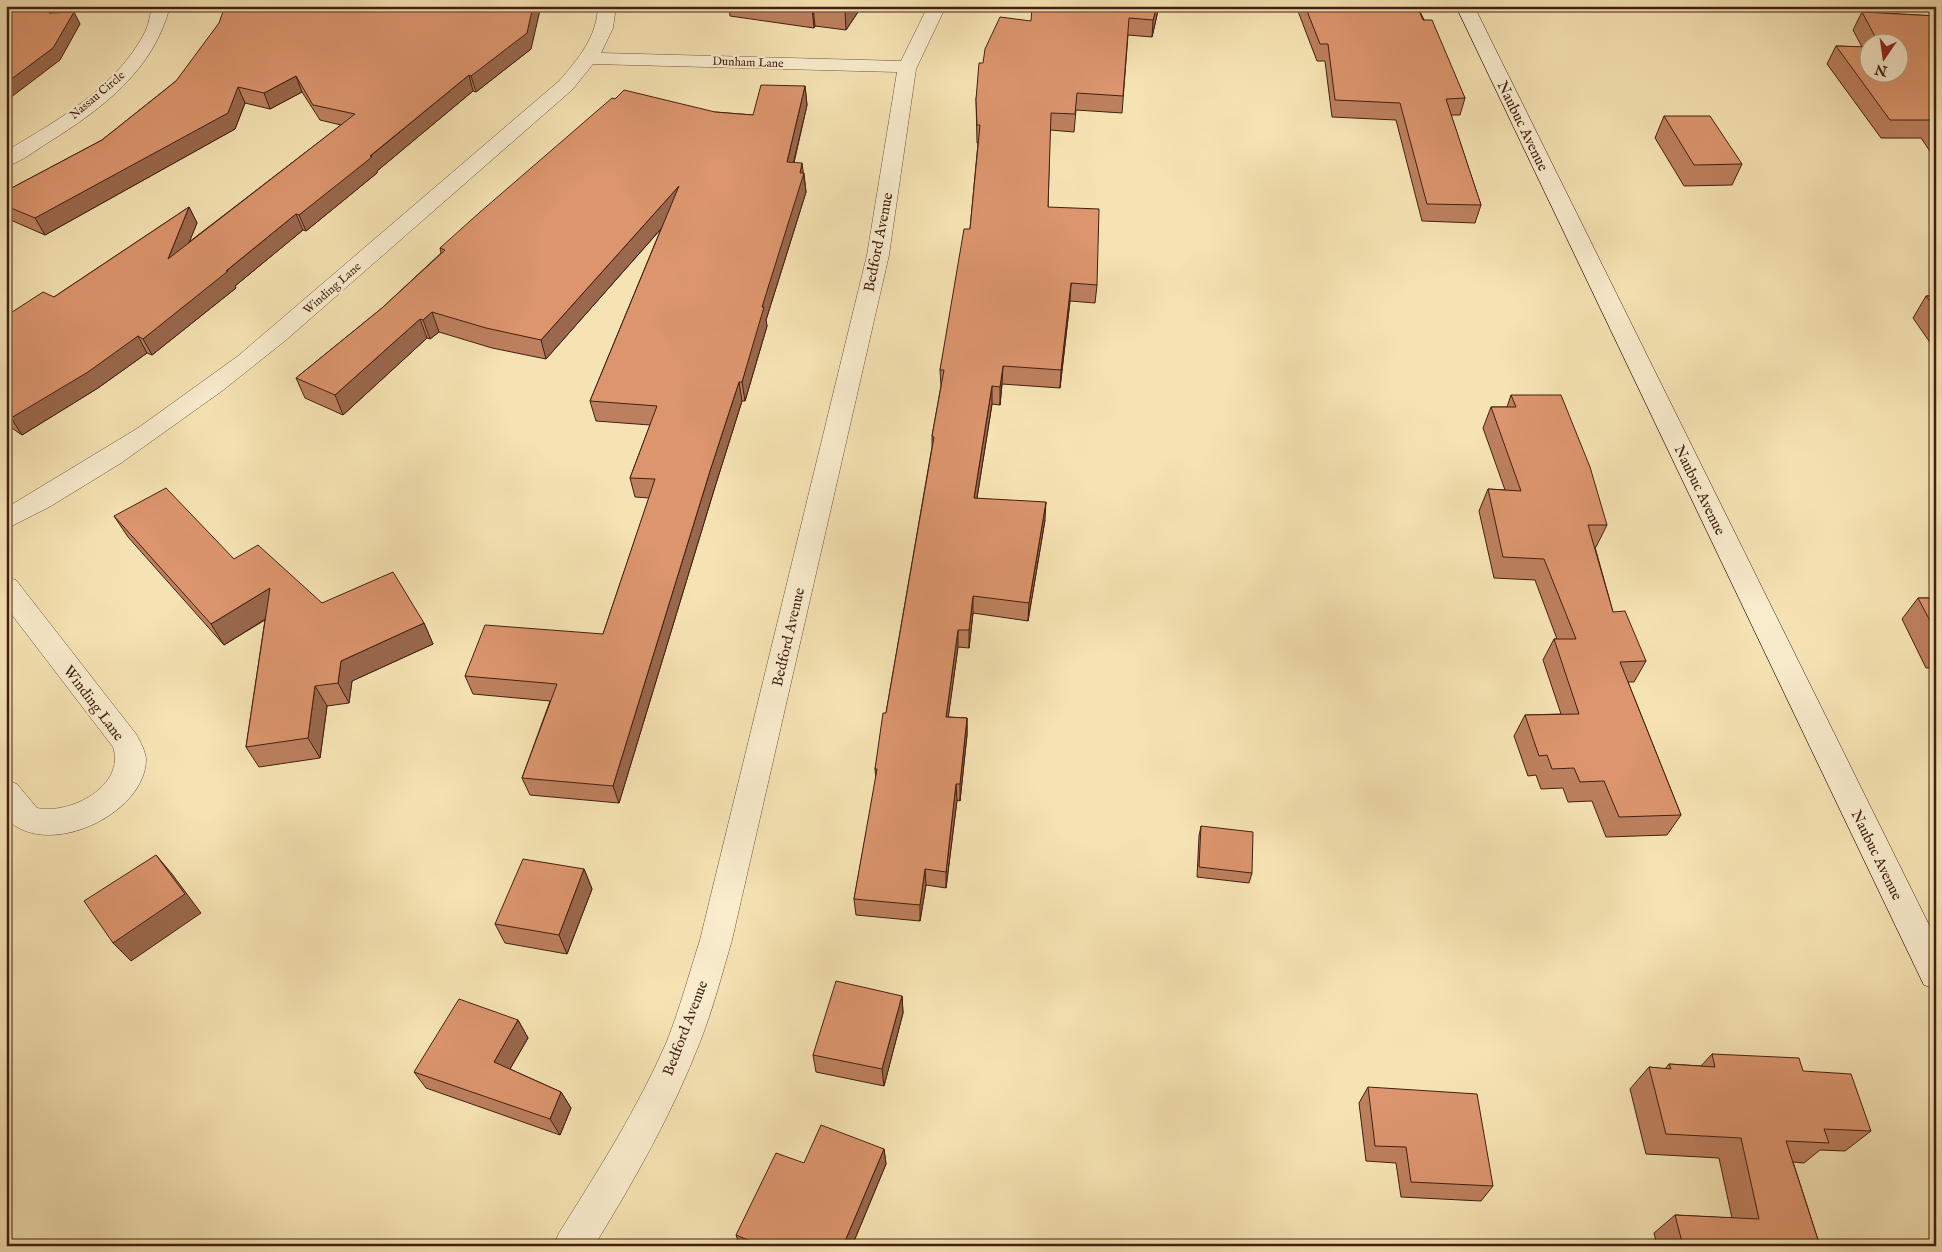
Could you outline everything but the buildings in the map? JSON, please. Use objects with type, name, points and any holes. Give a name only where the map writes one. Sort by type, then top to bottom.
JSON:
[{"type":"street","name":"Nassau Circle","points":[[6,160],[78,113],[129,68],[149,41],[157,25],[161,6]]},
{"type":"street","name":"Winding Lane","points":[[6,520],[132,444],[240,366],[566,85],[589,58],[604,28],[607,6]]},
{"type":"street","name":"Bedford Avenue","points":[[572,1246],[614,1179],[652,1110],[682,1044],[716,940],[878,255],[908,67],[937,6]]},
{"type":"street","name":"Naubuc Avenue","points":[[1465,6],[1936,974]]},
{"type":"street","name":"Dunham Lane","points":[[589,58],[908,67]]},
{"type":"street","name":"Winding Lane","points":[[6,587],[126,744],[131,758],[128,775],[115,793],[96,808],[73,819],[50,822],[30,819],[16,808],[6,793]]}]
